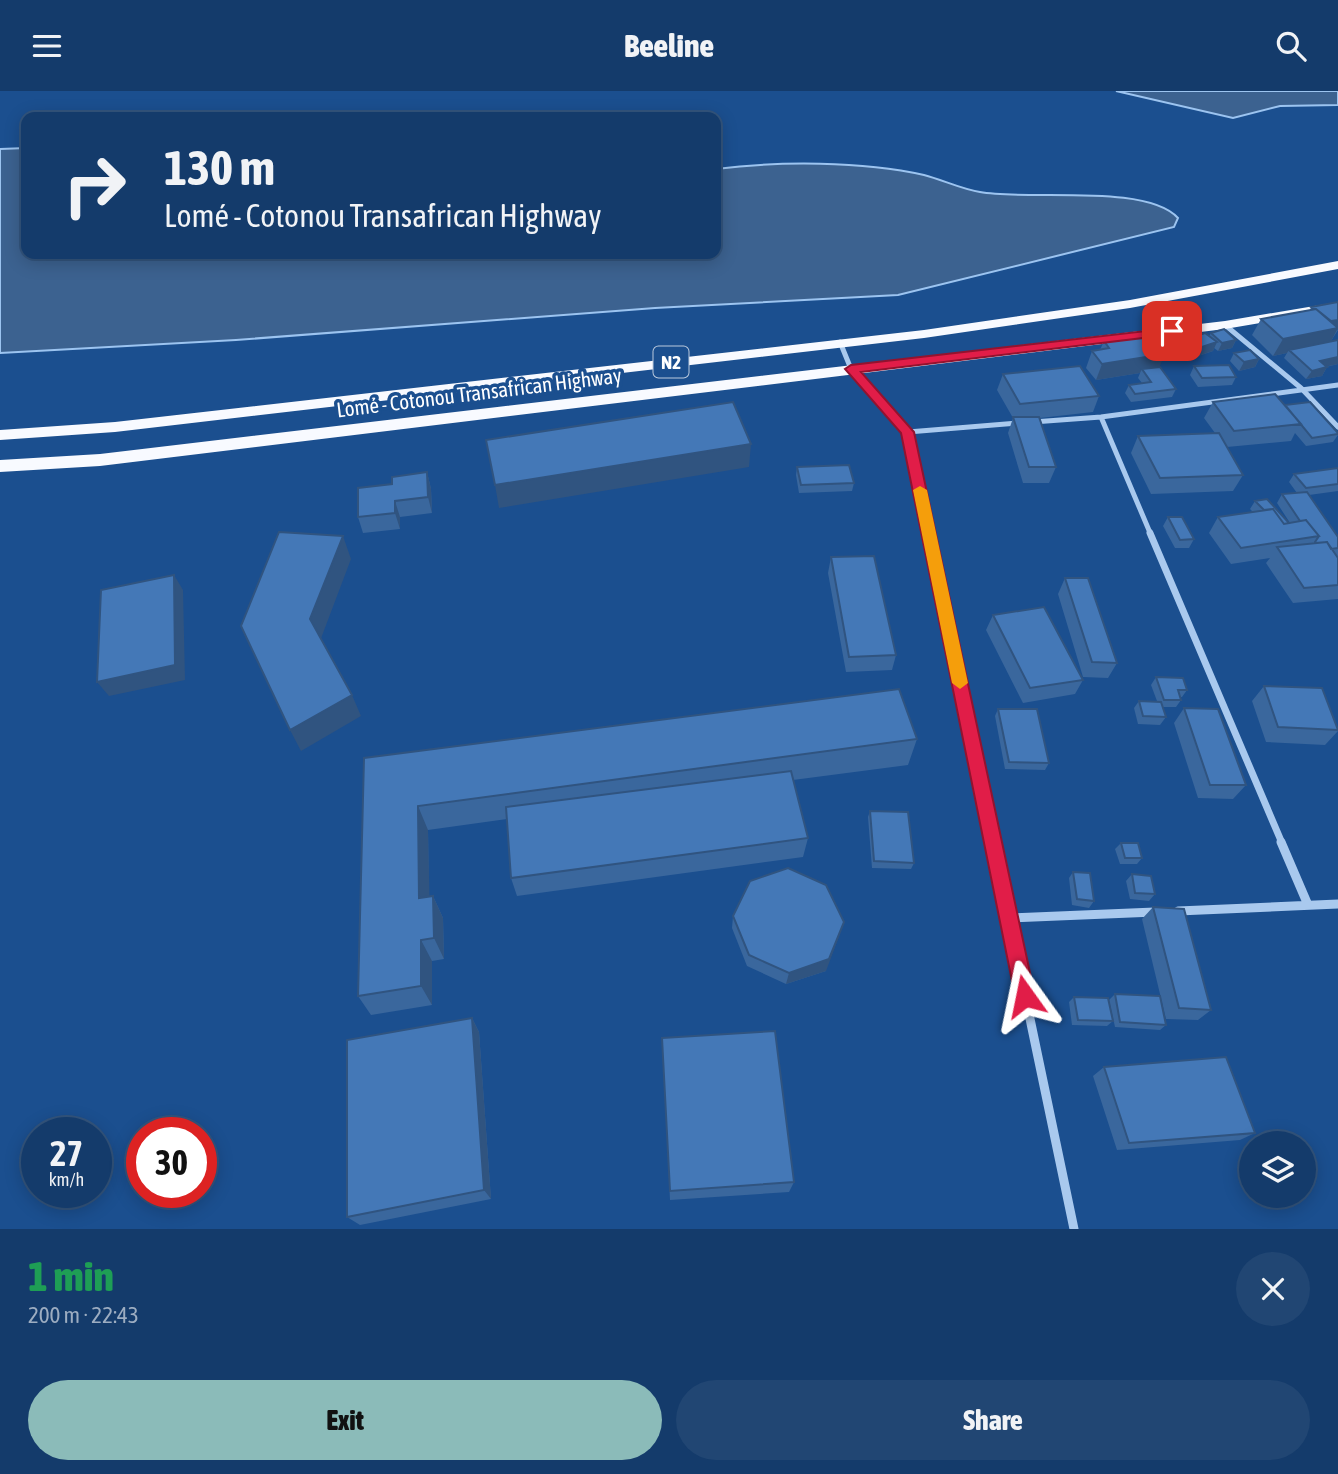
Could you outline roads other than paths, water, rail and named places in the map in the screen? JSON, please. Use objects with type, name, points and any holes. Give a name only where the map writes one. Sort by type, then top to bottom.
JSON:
[{"type":"highway","name":"N2","points":[[0,435],[115,427],[840,342],[1130,305],[1338,265]]},
{"type":"highway","name":"Lomé - Cotonou Transafrican Highway","points":[[0,467],[100,460],[1225,325],[1338,306]]},
{"type":"street","points":[[1225,325],[1301,388],[1338,428]]},
{"type":"street","points":[[840,342],[851,369],[908,432],[1074,1229]]},
{"type":"street","points":[[908,432],[1101,417],[1338,385]]},
{"type":"street","points":[[1101,417],[1308,905]]},
{"type":"street","points":[[1009,918],[1338,904]]},
{"type":"water","points":[[1116,91],[1338,91],[1338,105],[1280,106],[1233,118]]},
{"type":"water","points":[[21,148],[21,259],[721,259],[721,169],[793,164],[900,170],[973,191],[1001,194],[1085,195],[1140,200],[1162,207],[1178,218],[1174,227],[898,295],[655,308],[236,340],[0,353],[0,149]]}]
